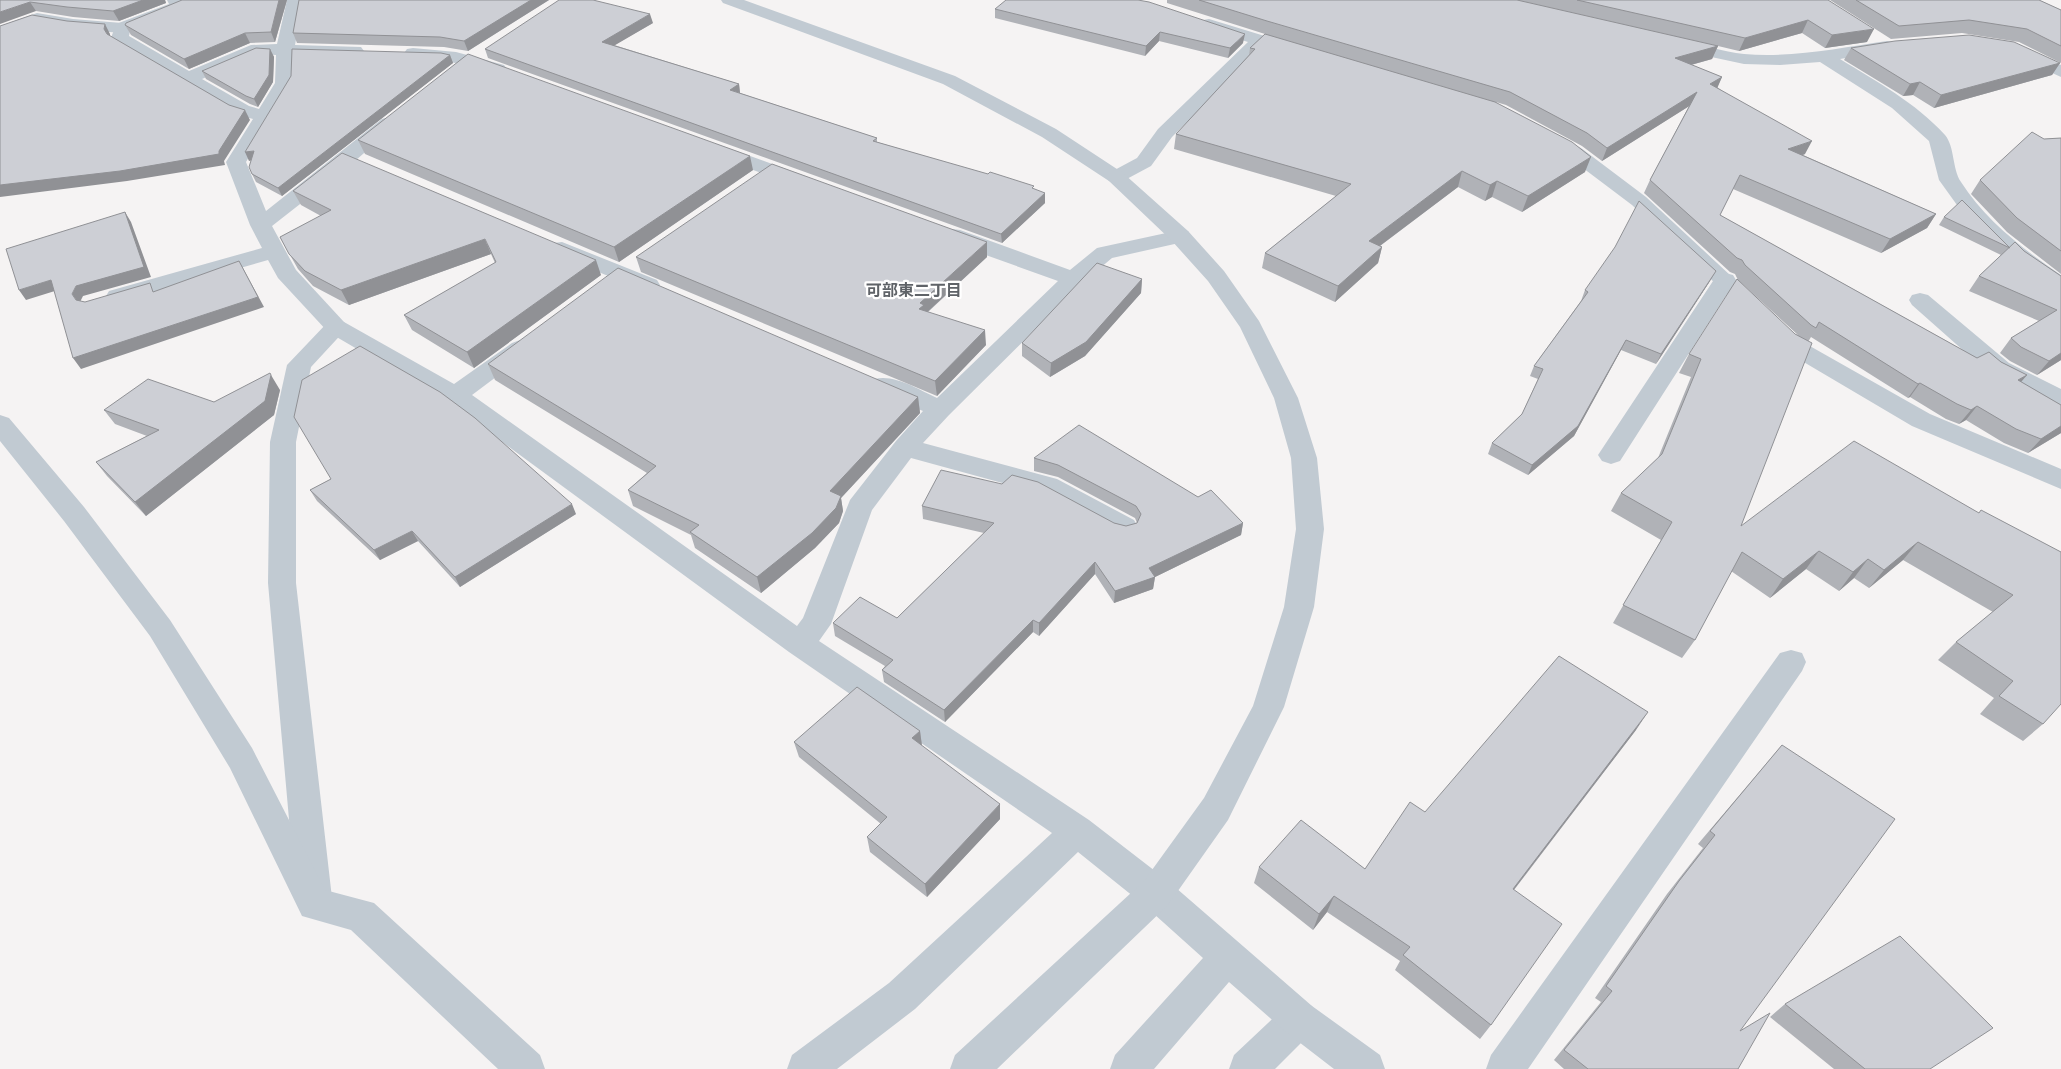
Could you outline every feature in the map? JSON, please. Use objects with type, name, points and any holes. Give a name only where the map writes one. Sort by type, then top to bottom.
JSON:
[{"type":"street","points":[[0,32],[37,18],[73,24],[122,28],[183,4],[175,0]]},
{"type":"street","points":[[295,0],[285,49],[284,83],[236,162],[261,225],[286,273],[336,327],[455,396],[800,644],[1077,831],[1156,894],[1299,1019],[1366,1069]]},
{"type":"street","points":[[729,0],[948,80],[1049,133],[1116,178],[1148,204],[1180,236],[1216,276],[1251,326],[1286,398],[1304,458],[1310,529],[1299,607],[1268,707],[1216,809],[1156,894],[969,1069]]},
{"type":"street","points":[[1188,17],[1314,56]]},
{"type":"street","points":[[122,28],[120,38],[242,110],[265,116]]},
{"type":"street","points":[[1667,42],[1744,59],[1772,60],[1823,56],[1897,45],[1864,31]]},
{"type":"street","points":[[1116,178],[1144,162],[1165,133],[1259,40]]},
{"type":"street","points":[[2004,47],[2012,48],[2061,72]]},
{"type":"street","points":[[188,78],[257,49],[375,52]]},
{"type":"street","points":[[394,53],[480,54],[518,76]]},
{"type":"street","points":[[448,77],[480,54]]},
{"type":"street","points":[[1823,56],[1899,104],[1938,139],[1949,180],[1969,208],[2024,259],[2061,285]]},
{"type":"street","points":[[261,225],[357,161],[401,112]]},
{"type":"street","points":[[1540,134],[1574,152],[1639,201],[1726,280],[1793,346],[1921,420],[2061,480]]},
{"type":"street","points":[[695,142],[816,186]]},
{"type":"street","points":[[746,186],[770,170]]},
{"type":"street","points":[[935,230],[1072,279]]},
{"type":"street","points":[[800,644],[816,624],[860,507],[905,447],[940,409],[1072,279],[1105,253],[1180,236]]},
{"type":"street","points":[[539,238],[613,279],[667,292]]},
{"type":"street","points":[[101,300],[274,251]]},
{"type":"street","points":[[613,279],[644,257]]},
{"type":"street","points":[[1611,454],[1726,280]]},
{"type":"street","points":[[1920,300],[2000,369],[2061,399]]},
{"type":"street","points":[[314,904],[282,583],[283,442],[300,365],[336,327]]},
{"type":"street","points":[[455,396],[534,337]]},
{"type":"street","points":[[867,378],[940,409]]},
{"type":"street","points":[[0,424],[74,514],[160,628],[241,758],[314,904]]},
{"type":"street","points":[[905,447],[1048,486],[1124,527]]},
{"type":"street","points":[[1505,1069],[1791,662]]},
{"type":"street","points":[[806,1069],[902,996],[1077,831]]},
{"type":"street","points":[[314,904],[361,915],[526,1069]]},
{"type":"street","points":[[1129,1069],[1228,956]]},
{"type":"street","points":[[1248,1069],[1299,1019]]},
{"type":"building","points":[[0,0],[143,0],[113,11],[30,2],[0,12]]},
{"type":"building","points":[[182,0],[279,0],[271,32],[245,33],[184,59],[125,25]]},
{"type":"building","points":[[299,0],[531,0],[464,41],[440,37],[293,33]]},
{"type":"building","points":[[559,0],[593,0],[650,14],[602,42],[739,84],[730,90],[877,138],[873,141],[988,174],[990,172],[1034,186],[1032,188],[1045,193],[1001,234],[485,49]]},
{"type":"building","points":[[1006,0],[1138,0],[1245,34],[1230,48],[1160,32],[1146,46],[995,9]]},
{"type":"building","points":[[1199,0],[1517,0],[1718,46],[1675,58],[1722,77],[1710,84],[1812,141],[1788,149],[1936,214],[1890,239],[1740,175],[1720,215],[1977,358],[1989,352],[2001,362],[2027,375],[2018,380],[2061,405],[2061,426],[2041,439],[2016,429],[1977,406],[1971,410],[1920,383],[1918,384],[1819,322],[1816,328],[1745,265],[1742,260],[1737,258],[1650,180],[1697,92],[1607,148],[1587,133],[1510,92]]},
{"type":"building","points":[[1577,0],[1828,0],[1874,29],[1832,35],[1808,20],[1745,38]]},
{"type":"building","points":[[1856,0],[2039,0],[2061,10],[2061,46],[2027,29],[1969,20],[1899,26]]},
{"type":"building","points":[[32,15],[67,21],[105,24],[104,29],[107,34],[229,105],[245,110],[219,151],[219,154],[120,171],[0,185],[0,26]]},
{"type":"building","points":[[1265,34],[1495,102],[1572,142],[1591,157],[1528,196],[1497,181],[1490,185],[1462,171],[1369,241],[1382,247],[1338,286],[1265,253],[1351,184],[1176,134],[1255,49],[1250,48]]},
{"type":"building","points":[[1969,35],[2014,42],[2060,63],[1941,95],[1920,82],[1910,84],[1851,48],[1895,41]]},
{"type":"building","points":[[256,48],[270,49],[269,75],[254,99],[202,71]]},
{"type":"building","points":[[292,49],[441,53],[450,55],[278,188],[252,174],[249,167],[254,151],[245,152],[291,76]]},
{"type":"building","points":[[468,54],[750,156],[614,247],[358,140]]},
{"type":"building","points":[[2032,132],[2044,139],[2061,138],[2061,251],[2017,218],[1980,180]]},
{"type":"building","points":[[342,153],[596,260],[467,352],[404,315],[496,262],[485,239],[341,290],[305,271],[289,254],[280,237],[331,210],[293,191]]},
{"type":"building","points":[[772,164],[987,242],[920,303],[924,305],[919,309],[985,330],[935,381],[636,257]]},
{"type":"building","points":[[1962,200],[2010,248],[1944,217]]},
{"type":"building","points":[[1639,201],[1716,271],[1661,354],[1626,340],[1578,426],[1532,465],[1492,443],[1522,414],[1543,369],[1534,366],[1588,292],[1585,290],[1615,247]]},
{"type":"building","points":[[125,212],[144,267],[76,286],[72,294],[76,300],[85,302],[150,283],[153,292],[239,261],[258,297],[73,358],[51,280],[19,290],[6,249]]},
{"type":"building","points":[[2015,242],[2024,251],[2061,276],[2061,353],[2049,361],[2021,347],[2011,338],[2057,310],[1979,276]]},
{"type":"building","points":[[1097,263],[1142,279],[1086,342],[1051,363],[1022,343]]},
{"type":"building","points":[[618,268],[918,397],[830,491],[841,496],[836,508],[812,533],[757,577],[690,532],[699,525],[628,490],[656,466],[488,364]]},
{"type":"building","points":[[1737,279],[1795,334],[1812,343],[1741,526],[1854,441],[1979,513],[1981,510],[2061,552],[2061,704],[2043,724],[1999,696],[2013,681],[1956,642],[2013,595],[1918,542],[1884,570],[1868,559],[1853,572],[1819,551],[1783,579],[1742,552],[1695,640],[1623,605],[1672,522],[1621,493],[1662,454],[1701,359],[1689,354]]},
{"type":"building","points":[[360,346],[440,392],[475,418],[572,504],[455,577],[412,531],[374,550],[310,490],[331,479],[294,417],[302,380]]},
{"type":"building","points":[[270,373],[265,401],[135,502],[96,462],[159,430],[104,410],[148,379],[214,402]]},
{"type":"building","points":[[1079,425],[1198,497],[1211,490],[1243,523],[1149,568],[1155,577],[1115,591],[1095,562],[1039,623],[1033,620],[944,710],[882,670],[893,660],[833,623],[860,597],[897,618],[994,523],[922,506],[941,470],[1002,484],[1012,475],[1038,482],[1114,523],[1126,526],[1137,523],[1141,514],[1136,506],[1058,465],[1034,458]]},
{"type":"building","points":[[1559,656],[1648,712],[1513,889],[1562,924],[1491,1025],[1403,955],[1410,947],[1334,896],[1319,914],[1259,867],[1301,820],[1365,869],[1410,802],[1425,812]]},
{"type":"building","points":[[857,687],[920,731],[912,738],[1000,804],[925,884],[867,837],[887,817],[794,742]]},
{"type":"building","points":[[1782,745],[1895,819],[1740,1031],[1770,1013],[1738,1069],[1588,1069],[1564,1050],[1612,991],[1606,986],[1679,881],[1715,835],[1710,831]]},
{"type":"building","points":[[1900,936],[1993,1028],[1930,1069],[1865,1069],[1785,1004]]},
{"type":"district","name":"可部東二丁目","points":[[914,290]]}]
